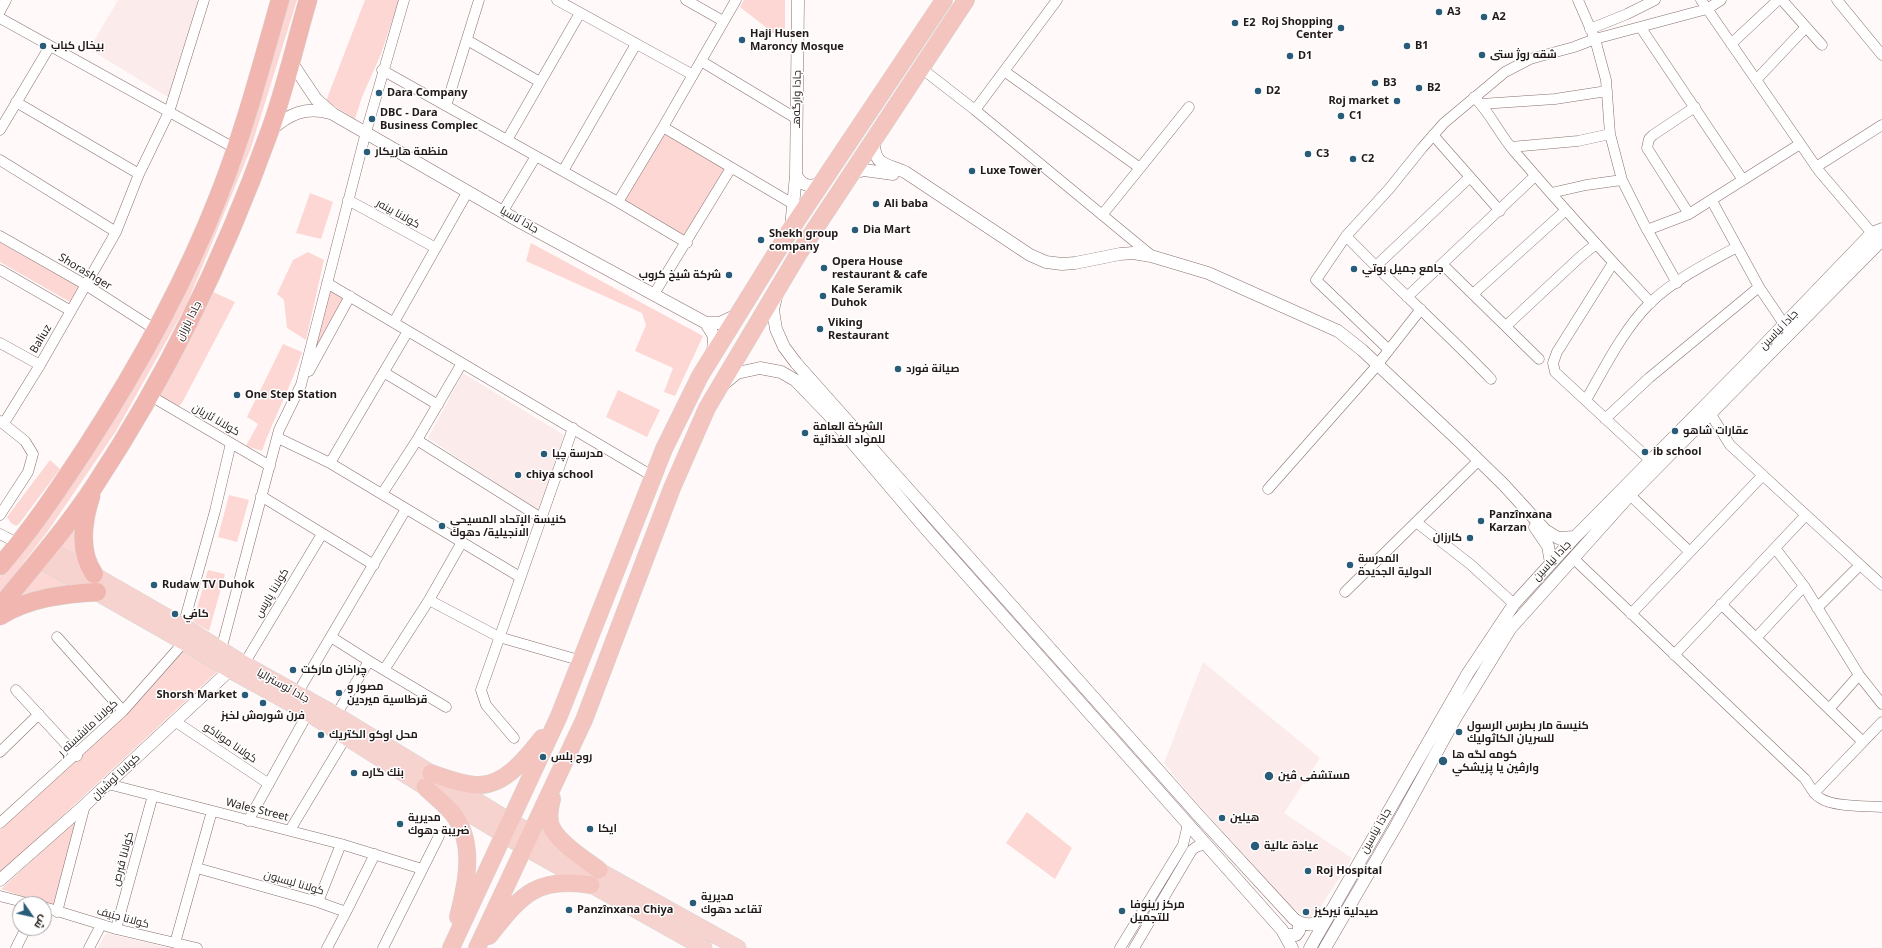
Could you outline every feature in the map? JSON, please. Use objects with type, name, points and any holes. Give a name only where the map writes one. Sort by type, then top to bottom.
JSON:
[{"type":"highway","points":[[0,566],[19,544],[96,432],[156,330],[179,287],[206,227],[236,149],[280,0]]},
{"type":"highway","name":"جادا بارزان","points":[[0,607],[95,485],[149,395],[205,289],[236,218],[270,130],[308,0]]},
{"type":"highway","points":[[958,0],[965,0]]},
{"type":"highway","points":[[476,948],[584,720],[672,488],[707,408],[799,253],[965,0]]},
{"type":"highway","points":[[450,948],[559,716],[670,437],[700,376],[791,229],[940,6],[942,10],[948,13],[951,22]]},
{"type":"highway","points":[[94,574],[90,568],[85,552],[83,532],[87,510],[95,485]]},
{"type":"highway","points":[[0,616],[14,608],[44,598],[67,593],[97,592]]},
{"type":"highway","points":[[428,780],[460,782],[477,785],[488,784],[498,780],[510,772],[526,757],[559,716]]},
{"type":"highway","points":[[560,771],[549,818],[551,827],[595,878]]},
{"type":"highway","points":[[428,780],[455,816],[466,838],[468,860],[462,901],[450,948]]},
{"type":"highway","points":[[481,948],[515,905],[534,889],[556,883],[595,878]]},
{"type":"main road","name":"جادا ئوسترالیا","points":[[428,780],[346,738],[237,667],[183,634],[94,574],[55,561],[97,592],[183,634],[221,650],[237,667],[297,694],[336,715],[428,780],[507,828],[595,878]]},
{"type":"main road","points":[[595,878],[704,948]]},
{"type":"main road","points":[[595,878],[738,948]]},
{"type":"street","points":[[0,11],[6,0]]},
{"type":"street","name":"Baliuz","points":[[0,343],[40,365],[116,232],[139,174],[169,112],[204,0]]},
{"type":"street","points":[[301,385],[382,70],[404,0]]},
{"type":"street","points":[[446,106],[479,0]]},
{"type":"street","points":[[557,0],[693,75]]},
{"type":"street","points":[[686,0],[724,21]]},
{"type":"street","points":[[618,202],[736,0]]},
{"type":"street","name":"جادا وارگه‌هـ","points":[[791,229],[796,175],[798,0]]},
{"type":"street","points":[[976,110],[1057,0]]},
{"type":"street","points":[[1578,0],[1595,39],[1606,80],[1610,134],[1622,180],[1647,230],[1677,282]]},
{"type":"street","points":[[1590,29],[1627,14],[1655,0]]},
{"type":"street","points":[[1701,0],[1816,167],[1877,231],[1881,241]]},
{"type":"street","points":[[1389,350],[1316,280],[1346,236],[1389,189],[1444,123],[1477,100],[1505,72],[1530,59],[1574,47],[1595,39],[1641,28],[1707,9],[1721,0]]},
{"type":"street","points":[[1731,44],[1778,0]]},
{"type":"street","points":[[1782,0],[1822,45]]},
{"type":"street","points":[[1837,0],[1882,55]]},
{"type":"street","points":[[507,140],[580,13]]},
{"type":"street","points":[[0,18],[236,149]]},
{"type":"street","points":[[1756,80],[1806,27]]},
{"type":"street","points":[[1641,28],[1743,180]]},
{"type":"street","points":[[466,40],[540,82]]},
{"type":"street","points":[[563,171],[636,44]]},
{"type":"street","points":[[0,130],[50,46]]},
{"type":"street","points":[[290,60],[316,99],[333,114]]},
{"type":"street","points":[[701,61],[797,119]]},
{"type":"street","points":[[921,68],[976,110],[1152,256]]},
{"type":"street","points":[[382,70],[618,202],[687,243]]},
{"type":"street","points":[[1004,71],[1140,168]]},
{"type":"street","points":[[1477,100],[1555,99],[1607,91]]},
{"type":"street","points":[[1477,100],[1511,148],[1613,263],[1651,303]]},
{"type":"street","points":[[16,102],[139,174]]},
{"type":"street","points":[[1102,215],[1189,107]]},
{"type":"street","points":[[1689,214],[1647,148],[1649,139],[1653,135],[1695,107]]},
{"type":"street","points":[[270,130],[285,118],[298,112],[318,110],[333,114]]},
{"type":"street","name":"جادا ئاسيا","points":[[333,114],[503,212],[706,323]]},
{"type":"street","points":[[1816,167],[1882,125]]},
{"type":"street","points":[[663,127],[793,204]]},
{"type":"street","points":[[1511,148],[1578,141],[1610,134]]},
{"type":"street","points":[[1433,135],[1500,210]]},
{"type":"street","points":[[874,139],[874,147],[878,158],[884,165],[905,172],[1030,255],[1046,262],[1075,264],[1101,257],[1126,254],[1152,256],[1208,273],[1338,331],[1362,350],[1376,367],[1476,463],[1540,533],[1551,540],[1575,537]]},
{"type":"street","points":[[1647,230],[1689,214],[1800,144]]},
{"type":"street","points":[[503,212],[536,156]]},
{"type":"street","points":[[872,170],[870,164],[873,159],[878,158]]},
{"type":"street","points":[[0,160],[116,232]]},
{"type":"street","points":[[654,294],[687,243],[731,168]]},
{"type":"street","points":[[853,172],[872,170],[896,174],[1031,261],[1047,269],[1075,270],[1102,263],[1133,260],[1173,268],[1215,282],[1338,337],[1376,367],[1460,442],[1504,485],[1545,530],[1551,540],[1551,562]]},
{"type":"street","points":[[796,175],[800,182],[807,186],[815,186],[822,183]]},
{"type":"street","points":[[1407,297],[1535,176]]},
{"type":"street","points":[[1376,266],[1470,177]]},
{"type":"street","points":[[1551,193],[1586,185],[1622,180]]},
{"type":"street","points":[[394,322],[468,191]]},
{"type":"street","name":"كولانا بینه‌ر","points":[[348,200],[436,248]]},
{"type":"street","points":[[1712,200],[1759,286],[1784,324]]},
{"type":"street","points":[[1473,294],[1566,210]]},
{"type":"street","name":"جادا نیاسین","points":[[1325,948],[1396,826],[1456,717],[1510,629],[1630,495],[1636,482],[1650,460],[1877,231]]},
{"type":"street","name":"Shorashger","points":[[0,236],[86,285],[156,330]]},
{"type":"street","points":[[1346,236],[1491,379]]},
{"type":"street","name":"جادا نیاسین","points":[[1310,948],[1468,673],[1514,604],[1575,537],[1710,413],[1881,241]]},
{"type":"street","points":[[1506,326],[1580,256],[1596,244]]},
{"type":"street","points":[[1586,400],[1616,347],[1651,303],[1677,282],[1737,247]]},
{"type":"street","points":[[1613,263],[1573,325],[1557,352],[1553,363],[1555,372],[1650,460]]},
{"type":"street","points":[[1442,264],[1539,359]]},
{"type":"street","points":[[0,270],[71,311]]},
{"type":"street","points":[[327,283],[654,477]]},
{"type":"street","points":[[1605,418],[1649,378],[1759,286]]},
{"type":"street","points":[[777,291],[773,310],[776,329],[784,347],[832,412],[923,526],[1160,791],[1286,935],[1292,948]]},
{"type":"street","points":[[221,650],[279,430],[301,385],[350,296]]},
{"type":"street","points":[[1268,489],[1376,367],[1421,309]]},
{"type":"street","points":[[712,356],[714,349],[714,336],[706,323],[726,321],[738,314]]},
{"type":"street","points":[[330,463],[385,373],[408,331]]},
{"type":"street","points":[[382,494],[438,405],[462,362]]},
{"type":"street","points":[[0,515],[19,489],[33,462],[33,454],[26,440],[2,422],[40,365]]},
{"type":"street","points":[[719,388],[737,373],[760,368],[781,372],[795,380],[832,412],[936,519],[1169,783],[1294,919],[1309,925],[1319,923],[1328,916]]},
{"type":"street","points":[[385,373],[438,405]]},
{"type":"street","name":"كولانا ئاريان","points":[[149,395],[270,466]]},
{"type":"street","points":[[1710,413],[1730,445],[1882,585]]},
{"type":"street","points":[[514,738],[486,704],[481,690],[573,428]]},
{"type":"street","points":[[278,438],[330,463],[520,577]]},
{"type":"street","points":[[416,440],[541,518]]},
{"type":"street","points":[[183,634],[215,512],[231,443]]},
{"type":"street","points":[[1345,592],[1476,463]]},
{"type":"street","points":[[1631,614],[1763,475]]},
{"type":"street","points":[[1630,495],[1690,552]]},
{"type":"street","points":[[261,496],[374,565]]},
{"type":"street","points":[[297,694],[406,509]]},
{"type":"street","points":[[1674,655],[1806,515]]},
{"type":"street","points":[[923,526],[936,519]]},
{"type":"street","points":[[1416,522],[1470,564],[1514,604]]},
{"type":"street","points":[[0,534],[19,544]]},
{"type":"street","name":"كولانا پاریس","points":[[237,667],[322,534]]},
{"type":"street","points":[[384,670],[429,600],[462,542]]},
{"type":"street","points":[[1775,548],[1804,586],[1859,675],[1882,704]]},
{"type":"street","points":[[1573,558],[1805,779],[1814,793],[1821,799],[1831,803],[1882,807]]},
{"type":"street","points":[[1817,608],[1860,565]]},
{"type":"street","points":[[1756,638],[1804,586]]},
{"type":"street","points":[[429,600],[499,637],[582,661]]},
{"type":"street","points":[[1721,604],[1863,742]]},
{"type":"street","points":[[1018,632],[1028,623]]},
{"type":"street","name":"كولانا مانشسته ر","points":[[0,823],[77,756],[124,711],[183,634]]},
{"type":"street","points":[[57,637],[124,711]]},
{"type":"street","points":[[331,637],[446,707]]},
{"type":"street","points":[[336,715],[369,661]]},
{"type":"street","name":"كولانا ئوشيان","points":[[0,880],[237,667]]},
{"type":"street","points":[[1829,709],[1859,675]]},
{"type":"street","points":[[1065,685],[1075,676]]},
{"type":"street","points":[[16,690],[77,756]]},
{"type":"street","points":[[248,821],[308,713]]},
{"type":"street","points":[[0,752],[39,714]]},
{"type":"street","name":"كولانا موناكو","points":[[176,722],[269,784]]},
{"type":"street","points":[[1814,793],[1882,722]]},
{"type":"street","points":[[290,830],[346,738]]},
{"type":"street","points":[[1160,791],[1169,783]]},
{"type":"street","name":"Wales Street","points":[[108,784],[248,821],[290,830],[422,869]]},
{"type":"street","name":"كولانا قبرص","points":[[116,930],[153,796]]},
{"type":"street","points":[[57,912],[85,805]]},
{"type":"street","points":[[175,943],[212,811]]},
{"type":"street","points":[[1120,948],[1183,845],[1188,824]]},
{"type":"street","points":[[384,948],[439,836]]},
{"type":"street","points":[[318,902],[341,844]]},
{"type":"street","points":[[1134,948],[1192,850],[1206,844]]},
{"type":"street","points":[[1183,845],[1189,846],[1192,850]]},
{"type":"street","points":[[327,948],[375,854]]},
{"type":"street","name":"كولانا ليسبون","points":[[197,868],[318,902],[346,912]]},
{"type":"street","points":[[0,896],[12,899]]},
{"type":"street","name":"كولانا جنيف","points":[[52,910],[116,930],[197,948]]},
{"type":"street","points":[[1286,935],[1296,935],[1299,931],[1299,922]]},
{"type":"street","points":[[89,948],[101,925]]},
{"type":"street","points":[[16,948],[22,936]]},
{"type":"shaded area","points":[[118,0],[198,0],[171,99],[89,49]]},
{"type":"shaded area","points":[[287,0],[297,0],[251,148],[186,306],[116,431],[48,531],[0,593],[0,577],[36,530],[166,321]]},
{"type":"shaded area","points":[[365,0],[399,0],[381,54],[362,97],[355,119],[326,101]]},
{"type":"shaded area","points":[[744,0],[785,0],[785,36],[777,36],[740,7]]},
{"type":"shaded area","points":[[663,127],[731,168],[687,243],[618,202]]},
{"type":"shaded area","points":[[310,193],[333,202],[321,239],[296,233]]},
{"type":"shaded area","points":[[0,242],[80,286],[70,302],[0,262]]},
{"type":"shaded area","points":[[531,243],[703,336],[675,396],[664,392],[673,368],[635,351],[646,325],[642,313],[526,261]]},
{"type":"shaded area","points":[[308,252],[324,260],[306,340],[287,328],[284,300],[277,294],[293,260]]},
{"type":"shaded area","points":[[327,283],[350,296],[301,385]]},
{"type":"shaded area","points":[[209,290],[235,302],[182,403],[179,406],[154,394]]},
{"type":"shaded area","points":[[283,344],[302,352],[262,451],[246,446],[258,424],[247,417]]},
{"type":"shaded area","name":"chiya school","points":[[463,373],[564,435],[540,512],[428,438]]},
{"type":"shaded area","points":[[618,390],[660,410],[647,437],[606,417]]},
{"type":"shaded area","points":[[50,460],[60,469],[16,526],[11,523],[7,517]]},
{"type":"shaded area","points":[[229,495],[249,500],[237,542],[218,537]]},
{"type":"shaded area","points":[[86,507],[87,566],[56,547]]},
{"type":"shaded area","points":[[41,565],[85,590],[4,612]]},
{"type":"shaded area","points":[[208,570],[225,574],[209,631],[193,622]]},
{"type":"shaded area","points":[[183,648],[219,670],[0,874],[0,830],[120,719],[144,695]]},
{"type":"shaded area","points":[[1203,662],[1320,758],[1284,813],[1352,858],[1316,914],[1309,918],[1292,908],[1188,793],[1164,763]]},
{"type":"shaded area","points":[[1027,812],[1072,848],[1055,879],[1006,843]]},
{"type":"shaded area","points":[[77,819],[54,907],[52,906],[52,896],[22,896],[1,889]]},
{"type":"shaded area","points":[[106,933],[170,948],[98,948]]},
{"type":"place","name":"A3","points":[[1439,12]]},
{"type":"place","name":"A2","points":[[1484,17]]},
{"type":"place","name":"E2","points":[[1235,23]]},
{"type":"place","name":"Roj Shopping Center","points":[[1341,28]]},
{"type":"place","name":"Haji Husen Maroncy Mosque","points":[[742,40]]},
{"type":"place","name":"بيخال كباب","points":[[43,46]]},
{"type":"place","name":"B1","points":[[1407,46]]},
{"type":"place","name":"شقه روژ ستى","points":[[1482,55]]},
{"type":"place","name":"D1","points":[[1290,56]]},
{"type":"place","name":"B3","points":[[1375,83]]},
{"type":"place","name":"B2","points":[[1419,88]]},
{"type":"place","name":"D2","points":[[1258,91]]},
{"type":"place","name":"Dara Company","points":[[379,93]]},
{"type":"place","name":"Roj market","points":[[1397,101]]},
{"type":"place","name":"C1","points":[[1341,116]]},
{"type":"place","name":"DBC - Dara Business Complec","points":[[372,119]]},
{"type":"place","name":"منظمة هاريكار","points":[[367,152]]},
{"type":"place","name":"C3","points":[[1308,154]]},
{"type":"place","name":"C2","points":[[1353,159]]},
{"type":"place","name":"Luxe Tower","points":[[972,171]]},
{"type":"place","name":"Ali baba","points":[[876,204]]},
{"type":"place","name":"Dia Mart","points":[[855,230]]},
{"type":"place","name":"Shekh group company","points":[[761,240]]},
{"type":"place","name":"Opera House restaurant & cafe","points":[[824,268]]},
{"type":"place","name":"جامع جميل بوتي","points":[[1354,269]]},
{"type":"place","name":"شركة شيخ كروب","points":[[729,275]]},
{"type":"place","name":"Kale Seramik Duhok","points":[[823,296]]},
{"type":"place","name":"Viking Restaurant","points":[[820,329]]},
{"type":"place","name":"صيانة فورد","points":[[898,369]]},
{"type":"place","name":"One Step Station","points":[[237,395]]},
{"type":"place","name":"عقارات شاهو","points":[[1675,431]]},
{"type":"place","name":"الشركة العامة للمواد الغذائية","points":[[805,433]]},
{"type":"place","name":"ib school","points":[[1645,452]]},
{"type":"place","name":"مدرسة چيا","points":[[544,454]]},
{"type":"place","name":"chiya school","points":[[518,475]]},
{"type":"place","name":"Panzînxana Karzan","points":[[1481,521]]},
{"type":"place","name":"كنيسة الإتحاد المسيحي الانجيلية/ دهوك","points":[[442,526]]},
{"type":"place","name":"كارزان","points":[[1470,538]]},
{"type":"place","name":"المدرسة الدولية الجديدة","points":[[1350,565]]},
{"type":"place","name":"Rudaw TV Duhok","points":[[154,585]]},
{"type":"place","name":"كافي","points":[[175,614]]},
{"type":"place","name":"چراخان ماركت","points":[[293,670]]},
{"type":"place","name":"مصور و قرطاسية ميردين","points":[[339,693]]},
{"type":"place","name":"Shorsh Market","points":[[245,695]]},
{"type":"place","name":"فرن شوره‌ش لخبز","points":[[263,703]]},
{"type":"place","name":"كنيسة مار بطرس الرسول للسريان الكاثوليك","points":[[1459,732]]},
{"type":"place","name":"محل اوكو الكتريك","points":[[321,735]]},
{"type":"place","name":"روج بلس","points":[[543,757]]},
{"type":"place","name":"كومه لگه ها وارڤين يا پزيشكي","points":[[1443,761]]},
{"type":"place","name":"بنك گاره","points":[[354,773]]},
{"type":"place","name":"مستشفى ڤين","points":[[1269,776]]},
{"type":"place","name":"هيلين","points":[[1222,818]]},
{"type":"place","name":"مديرية ضريبة دهوك","points":[[400,824]]},
{"type":"place","name":"ايكا","points":[[590,829]]},
{"type":"place","name":"عيادة عالية","points":[[1255,846]]},
{"type":"place","name":"Roj Hospital","points":[[1308,871]]},
{"type":"place","name":"مديرية تقاعد دهوك","points":[[693,903]]},
{"type":"place","name":"Panzînxana Chiya","points":[[569,910]]},
{"type":"place","name":"مركز رينوفا للتجميل","points":[[1122,911]]},
{"type":"place","name":"صيدلية نيركيز","points":[[1306,912]]}]
